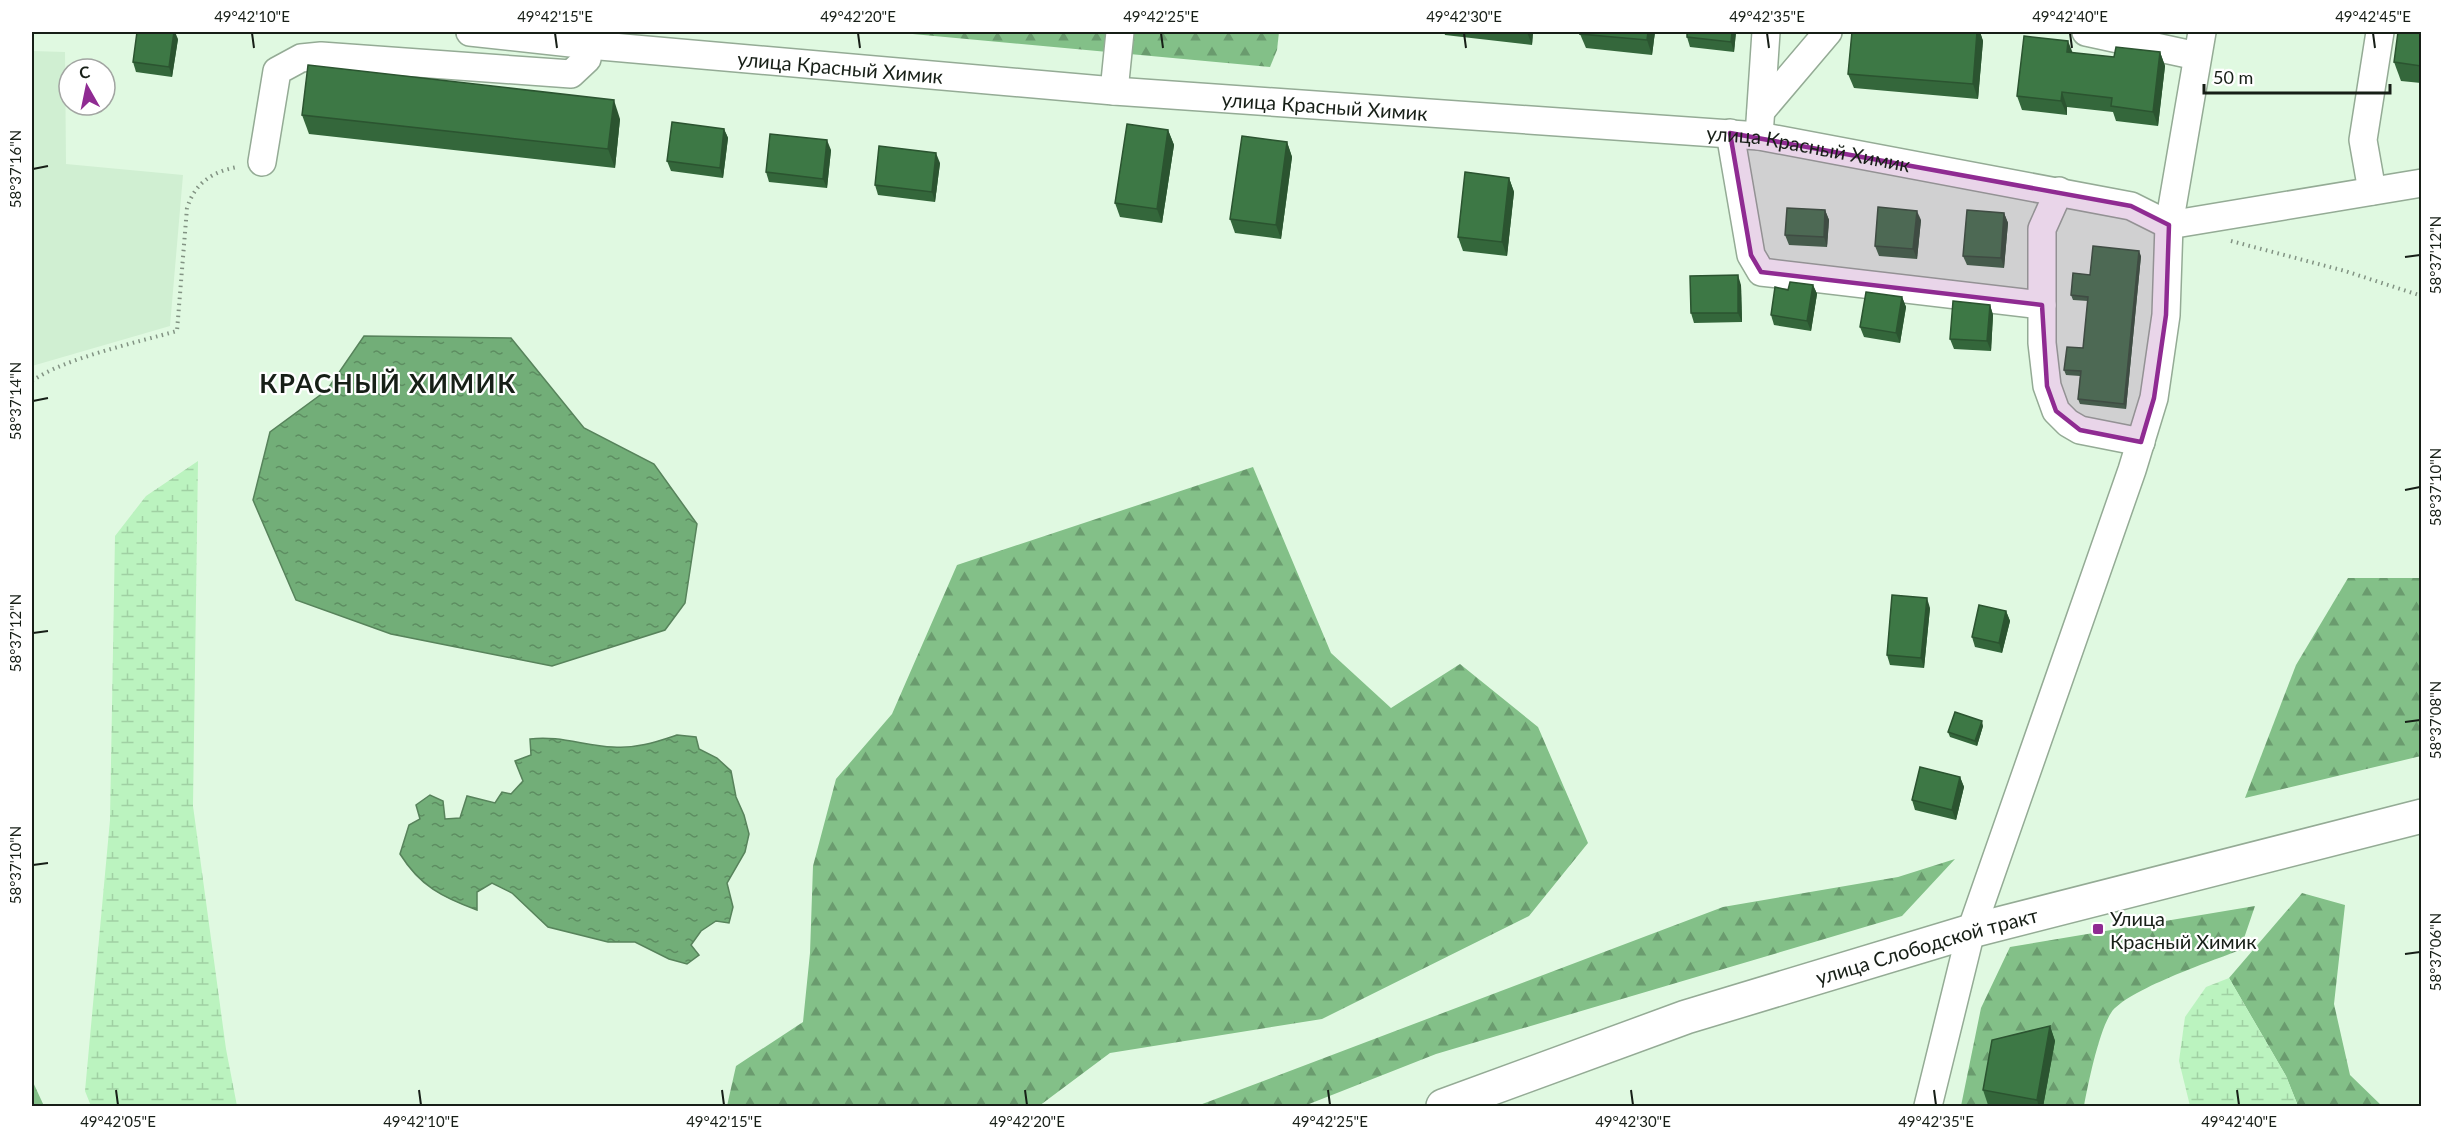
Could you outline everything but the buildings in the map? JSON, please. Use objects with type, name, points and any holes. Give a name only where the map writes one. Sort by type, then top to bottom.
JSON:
[{"type":"main road","name":"улица Слободской тракт","points":[[1443,1107],[1686,1017],[1971,931],[2421,816]]},
{"type":"street","name":"улица Красный Химик","points":[[470,32],[589,45],[1114,91],[1730,133],[1760,123],[2131,206],[2169,225]]},
{"type":"street","points":[[1114,91],[1120,32]]},
{"type":"street","points":[[1760,123],[1766,32]]},
{"type":"street","points":[[1760,123],[1828,32]]},
{"type":"street","points":[[1928,1107],[1971,931],[2141,442],[2154,398],[2166,315],[2169,225],[2199,44],[2086,32]]},
{"type":"street","points":[[2372,191],[2363,140],[2380,32]]},
{"type":"street","points":[[262,162],[277,71],[301,58],[321,56],[571,74],[587,59],[589,45]]},
{"type":"street","points":[[1730,133],[1751,255],[1758,269],[1767,274],[2042,304]]},
{"type":"street","points":[[2169,225],[2421,183]]},
{"type":"street","points":[[2059,191],[2042,229],[2042,343],[2047,386],[2056,411],[2068,423],[2080,430],[2141,442]]},
{"type":"path","points":[[32,381],[40,374],[103,352],[177,331],[187,208],[192,192],[218,171],[262,162]]},
{"type":"path","points":[[2224,240],[2345,271],[2421,296]]},
{"type":"highlighted area","points":[[1730,133],[2131,206],[2169,225],[2166,315],[2154,398],[2141,442],[2080,430],[2056,411],[2047,386],[2042,305],[1761,272],[1751,255]]},
{"type":"shaded area","points":[[32,51],[65,52],[65,57],[57,57],[57,117],[66,117],[66,164],[183,175],[170,326],[32,366]]},
{"type":"green space","points":[[891,32],[1279,32],[1277,50],[1270,67]]},
{"type":"green space","points":[[198,461],[193,806],[226,1049],[237,1106],[91,1106],[85,1091],[110,820],[115,536],[146,496]]},
{"type":"green space","points":[[1253,467],[1331,653],[1391,708],[1460,664],[1538,727],[1588,843],[1529,916],[1322,1019],[1110,1053],[1039,1106],[727,1106],[736,1066],[803,1022],[810,953],[813,866],[836,779],[892,714],[957,565]]},
{"type":"green space","points":[[2348,578],[2421,578],[2421,756],[2245,798],[2296,665]]},
{"type":"green space","points":[[1955,859],[1902,916],[1436,1054],[1304,1106],[1197,1106],[1723,907],[1898,877]]},
{"type":"green space","points":[[2302,893],[2345,905],[2334,1004],[2350,1075],[2382,1106],[2298,1106],[2286,1076],[2229,978]]},
{"type":"green space","points":[[2255,906],[2240,950],[2151,986],[2120,1004],[2111,1013],[2098,1045],[2084,1106],[1961,1106],[1981,1008],[2010,947]]},
{"type":"green space","points":[[2229,978],[2286,1076],[2298,1106],[2190,1106],[2179,1061],[2185,1017],[2206,987]]},
{"type":"green space","points":[[32,1080],[44,1106],[32,1106]]},
{"type":"water","points":[[364,336],[511,338],[584,428],[654,464],[697,524],[685,603],[665,630],[552,666],[391,634],[296,600],[253,500],[270,432],[327,390]]},
{"type":"water","points":[[677,735],[696,737],[699,749],[717,758],[731,771],[736,797],[749,834],[745,852],[727,883],[733,907],[729,923],[716,921],[701,931],[691,945],[699,955],[687,964],[669,959],[635,942],[608,942],[548,927],[512,893],[492,883],[477,892],[477,910],[433,889],[416,874],[400,854],[409,825],[420,819],[416,805],[430,795],[443,801],[445,819],[460,818],[467,796],[495,803],[502,792],[511,794],[523,781],[515,761],[531,755],[530,739],[551,738],[603,746],[630,747]]},
{"type":"place","name":"Улица Красный Химик","points":[[2098,929]]},
{"type":"district","name":"КРАСНЫЙ ХИМИК","points":[[388,383]]}]
